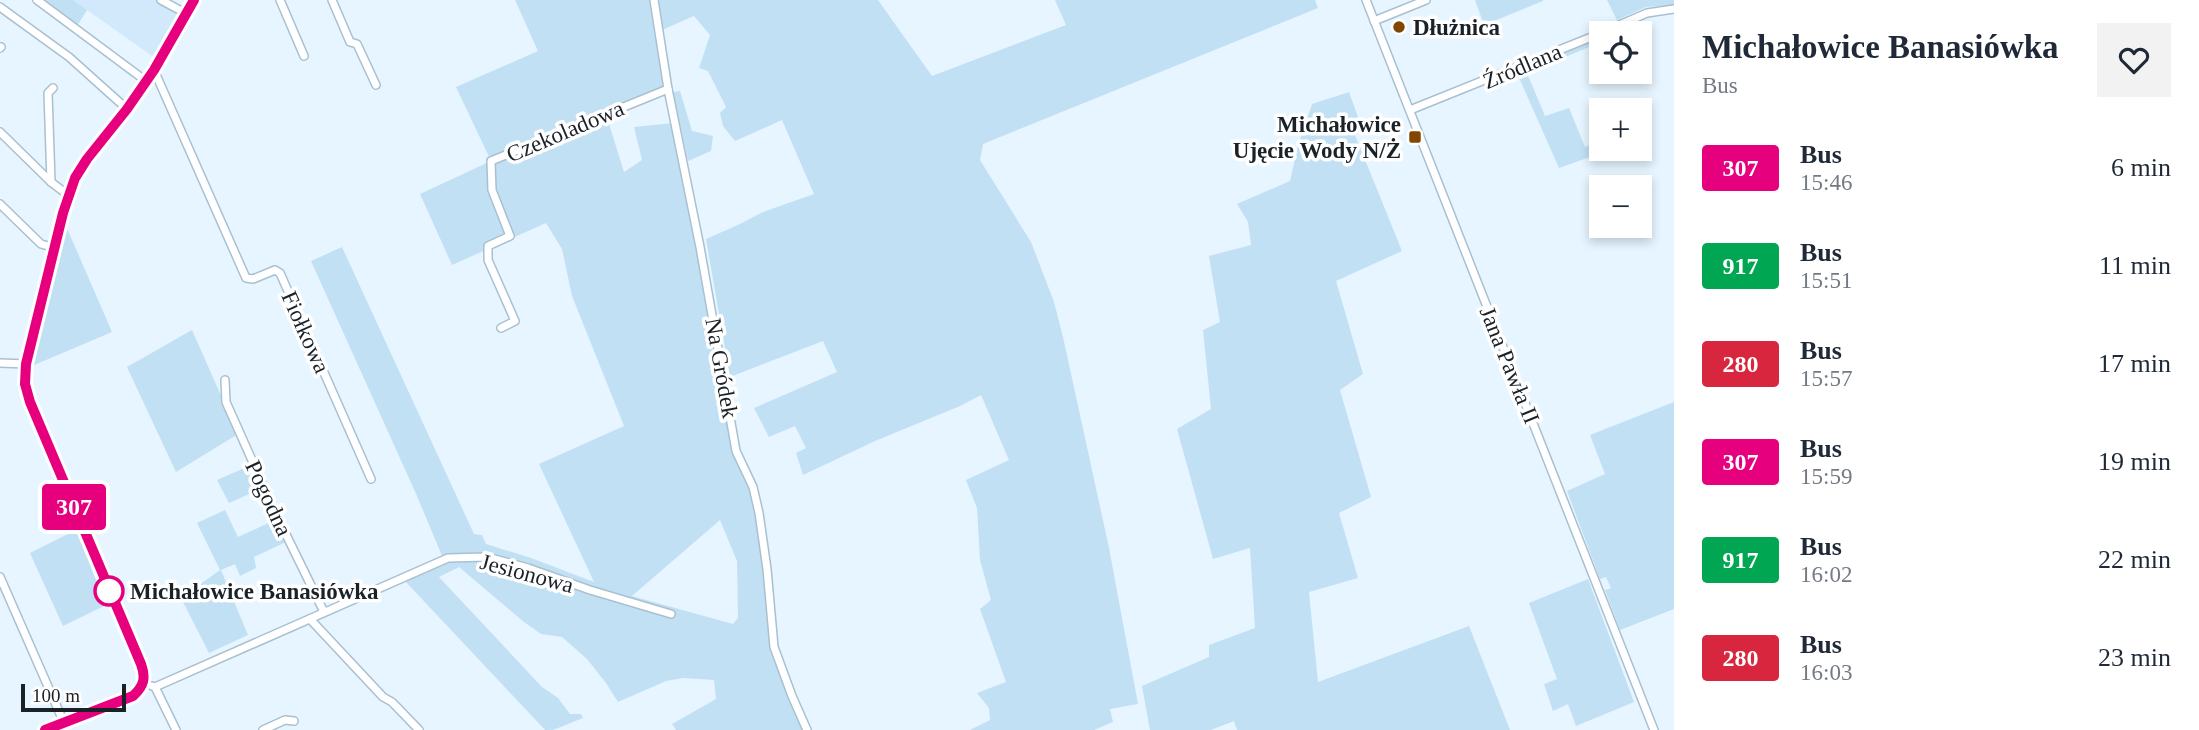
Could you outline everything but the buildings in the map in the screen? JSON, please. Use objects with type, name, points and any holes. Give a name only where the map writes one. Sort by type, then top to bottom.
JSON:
[{"type":"street","points":[[37,0],[146,81]]},
{"type":"street","points":[[161,0],[187,14]]},
{"type":"street","points":[[45,730],[133,696],[143,683],[144,674],[27,394],[26,364],[68,195],[75,178],[154,70],[194,0]]},
{"type":"street","points":[[280,0],[304,56]]},
{"type":"street","points":[[332,0],[350,42],[357,44],[376,85]]},
{"type":"street","name":"Na Gródek","points":[[654,0],[668,89],[700,247],[736,451],[753,487],[759,513],[768,569],[774,647],[807,730]]},
{"type":"street","name":"Jana Pawła II","points":[[1366,0],[1654,730]]},
{"type":"street","points":[[1374,21],[1426,0]]},
{"type":"street","points":[[0,7],[69,57],[127,109]]},
{"type":"street","name":"Źródlana","points":[[1410,110],[1647,13],[1674,9]]},
{"type":"street","name":"Fiołkowa","points":[[154,70],[246,278],[251,280],[275,270],[280,273],[371,479]]},
{"type":"street","points":[[51,182],[48,93],[53,88]]},
{"type":"street","name":"Czekoladowa","points":[[501,328],[515,321],[488,260],[488,246],[510,236],[492,190],[491,161],[668,89]]},
{"type":"street","points":[[0,132],[68,195]]},
{"type":"street","points":[[0,204],[41,244],[55,248]]},
{"type":"street","points":[[0,363],[26,364]]},
{"type":"street","name":"Pogodna","points":[[225,380],[226,402],[324,612]]},
{"type":"street","name":"Jesionowa","points":[[155,687],[448,558],[487,557],[671,614]]},
{"type":"street","points":[[0,577],[64,723]]},
{"type":"street","points":[[310,619],[383,697],[419,730]]},
{"type":"street","points":[[143,683],[155,687],[176,730]]},
{"type":"street","points":[[263,730],[285,720],[294,721]]},
{"type":"shaded area","points":[[41,0],[73,0],[87,10],[77,26]]},
{"type":"shaded area","points":[[73,0],[159,0],[182,13],[155,58]]},
{"type":"shaded area","points":[[515,0],[651,0],[664,86],[605,111],[624,172],[642,160],[634,127],[673,123],[733,453],[750,487],[765,567],[772,652],[803,730],[676,730],[672,724],[716,699],[714,680],[683,678],[666,681],[618,702],[587,659],[562,637],[541,634],[459,567],[439,577],[542,687],[558,698],[570,714],[581,714],[583,718],[553,730],[545,730],[405,581],[445,563],[311,261],[342,247],[474,534],[482,535],[486,544],[594,582],[539,464],[624,426],[572,296],[562,249],[546,223],[452,265],[420,194],[491,161],[456,87],[538,51]],"holes":[[[720,520],[737,561],[738,618],[733,624],[632,596]]]},
{"type":"shaded area","points":[[657,0],[878,0],[932,76],[1066,25],[1055,0],[1315,0],[1318,8],[983,144],[980,160],[1031,242],[1054,302],[1063,337],[1109,548],[1138,704],[1110,709],[1113,722],[1094,730],[970,730],[990,720],[989,708],[977,693],[1006,682],[980,609],[991,600],[980,560],[977,508],[966,480],[1009,460],[981,395],[803,475],[796,453],[806,448],[795,426],[769,437],[754,408],[837,372],[823,341],[730,377],[706,239],[763,212],[814,194],[782,120],[735,141],[723,126],[720,113],[726,107],[708,71],[699,68],[710,35],[694,16],[662,30]]},
{"type":"shaded area","points":[[1475,0],[1543,0],[1543,1],[1484,25]]},
{"type":"shaded area","points":[[1607,0],[1674,0],[1674,5],[1646,7],[1617,20]]},
{"type":"shaded area","points":[[1589,40],[1589,47],[1527,73],[1545,116],[1569,108],[1585,147],[1589,146],[1589,157],[1559,168],[1516,71]]},
{"type":"shaded area","points":[[680,91],[692,131],[713,136],[711,151],[688,161],[673,92]]},
{"type":"shaded area","points":[[1349,92],[1363,131],[1355,135],[1402,251],[1336,281],[1363,374],[1340,390],[1371,497],[1339,513],[1358,578],[1309,592],[1318,682],[1469,626],[1510,730],[1237,730],[1234,721],[1211,730],[1150,730],[1142,686],[1209,657],[1209,645],[1255,628],[1250,548],[1213,559],[1177,429],[1211,409],[1203,330],[1220,322],[1209,256],[1251,245],[1248,222],[1237,204],[1290,181],[1312,104]]},
{"type":"shaded area","points":[[66,226],[112,332],[32,366],[33,364]]},
{"type":"shaded area","points":[[192,330],[238,434],[176,472],[127,367]]},
{"type":"shaded area","points":[[1674,402],[1674,609],[1620,630],[1605,590],[1611,588],[1606,577],[1600,579],[1567,491],[1605,474],[1590,435]]},
{"type":"shaded area","points":[[249,466],[258,490],[229,503],[217,480]]},
{"type":"shaded area","points":[[225,510],[238,537],[275,520],[286,542],[254,557],[256,568],[240,576],[235,564],[221,570],[248,635],[209,653],[181,598],[220,570],[197,523]]},
{"type":"shaded area","points":[[76,530],[106,605],[63,626],[30,553]]},
{"type":"shaded area","points":[[1588,579],[1634,702],[1576,726],[1568,704],[1553,711],[1544,684],[1557,679],[1529,603]]},
{"type":"waterway","points":[[183,32],[195,9]]},
{"type":"waterway","points":[[159,72],[177,42]]},
{"type":"bus line","name":"307","points":[[45,730],[133,696],[142,687],[144,674],[30,402],[25,384],[26,364],[63,213],[75,178],[154,70],[194,0]]},
{"type":"place","name":"Dłużnica","points":[[1399,27]]},
{"type":"place","name":"Michałowice Ujęcie Wody N/Ż","points":[[1415,137]]},
{"type":"place","name":"Michałowice Banasiówka","points":[[109,591]]}]
